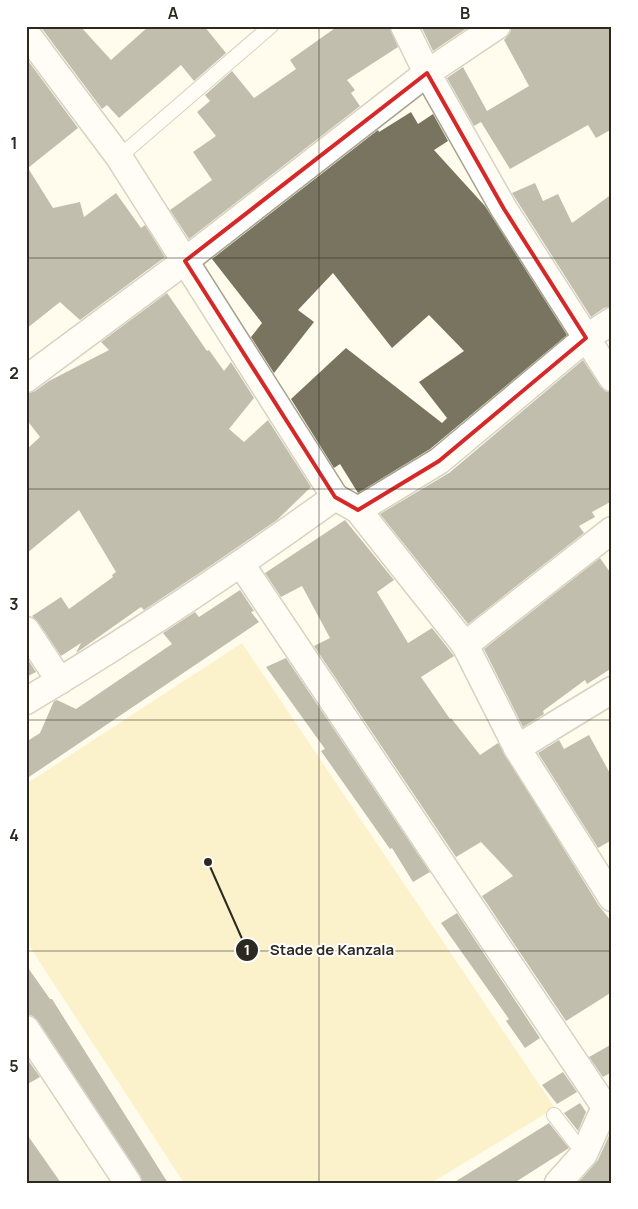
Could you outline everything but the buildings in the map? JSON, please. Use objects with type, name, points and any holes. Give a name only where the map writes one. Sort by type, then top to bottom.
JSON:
[{"type":"street","points":[[404,26],[427,73],[504,209],[612,378]]},
{"type":"street","points":[[26,379],[185,261],[427,73],[497,26]]},
{"type":"street","points":[[26,33],[119,157],[335,498],[358,510],[465,645],[517,748],[603,865],[612,898]]},
{"type":"street","points":[[358,510],[439,461],[586,338],[612,321]]},
{"type":"street","points":[[26,701],[241,564],[335,498]]},
{"type":"street","points":[[465,645],[612,530]]},
{"type":"street","points":[[241,564],[609,1104],[584,1154],[558,1183]]},
{"type":"street","points":[[26,630],[60,681]]},
{"type":"street","points":[[517,748],[612,690]]},
{"type":"street","points":[[26,1029],[128,1183]]},
{"type":"lane","points":[[119,157],[270,26]]},
{"type":"lane","points":[[554,1115],[584,1154]]},
{"type":"highlighted area","points":[[427,73],[504,209],[586,338],[439,461],[358,510],[335,497],[185,261]]},
{"type":"shaded area","points":[[242,643],[555,1108],[431,1183],[184,1183],[26,941],[26,784]]},
{"type":"place","name":"Stade de Kanzala","points":[[208,862]]}]
